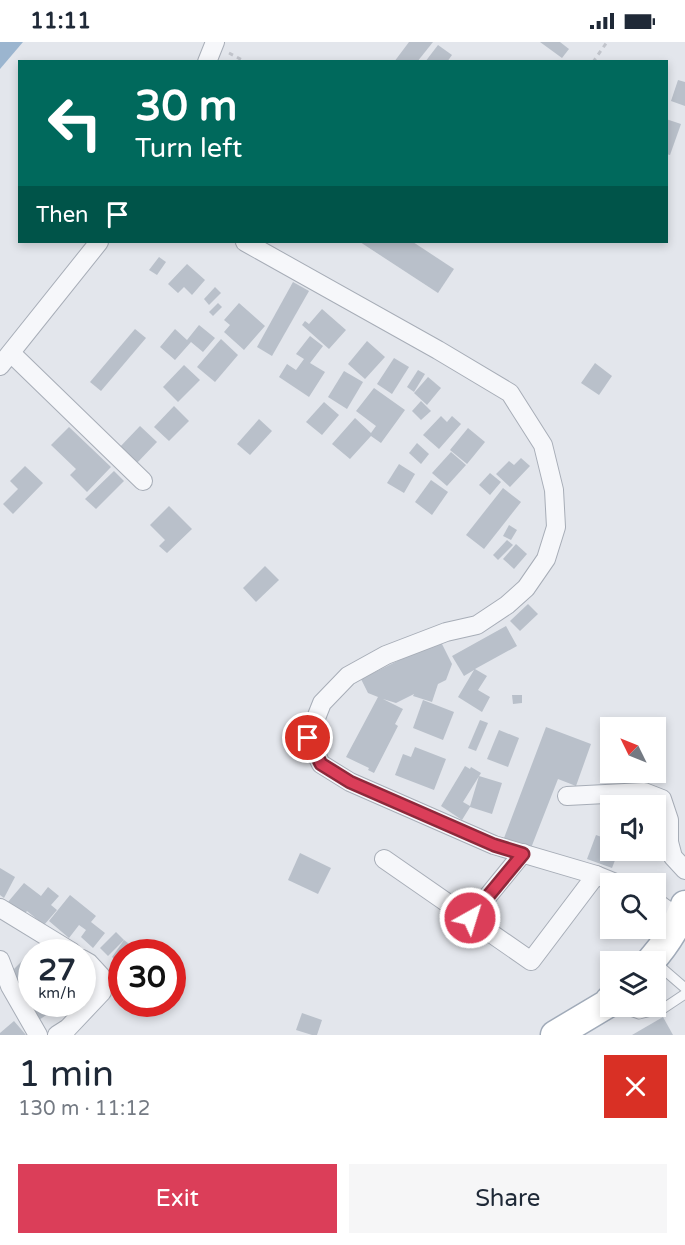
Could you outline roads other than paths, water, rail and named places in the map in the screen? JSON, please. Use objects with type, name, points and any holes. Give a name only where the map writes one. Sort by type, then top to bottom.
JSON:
[{"type":"main road","points":[[660,951],[683,916]]},
{"type":"main road","points":[[555,1035],[600,1010]]},
{"type":"street","points":[[208,60],[214,42]]},
{"type":"street","points":[[98,243],[6,359],[143,481]]},
{"type":"street","points":[[247,243],[510,393],[543,445],[554,490],[556,528],[546,560],[526,588],[507,605],[477,625],[446,632],[386,655],[348,676],[322,703],[308,738],[321,764],[350,782],[494,845],[600,877]]},
{"type":"street","points":[[567,796],[644,792],[662,799],[669,820],[669,842],[673,857],[685,870]]},
{"type":"street","points":[[470,918],[523,854]]},
{"type":"street","points":[[384,859],[531,961],[596,875]]},
{"type":"street","points":[[666,907],[683,916]]},
{"type":"street","points":[[0,909],[50,939]]},
{"type":"street","points":[[0,960],[5,989],[38,1035]]},
{"type":"street","points":[[96,971],[101,976],[102,992],[96,998]]},
{"type":"street","points":[[57,1035],[78,1017]]},
{"type":"lane","points":[[666,972],[685,988]]},
{"type":"lane","points":[[666,1007],[685,994]]},
{"type":"water","points":[[0,42],[23,42],[0,69]]}]
